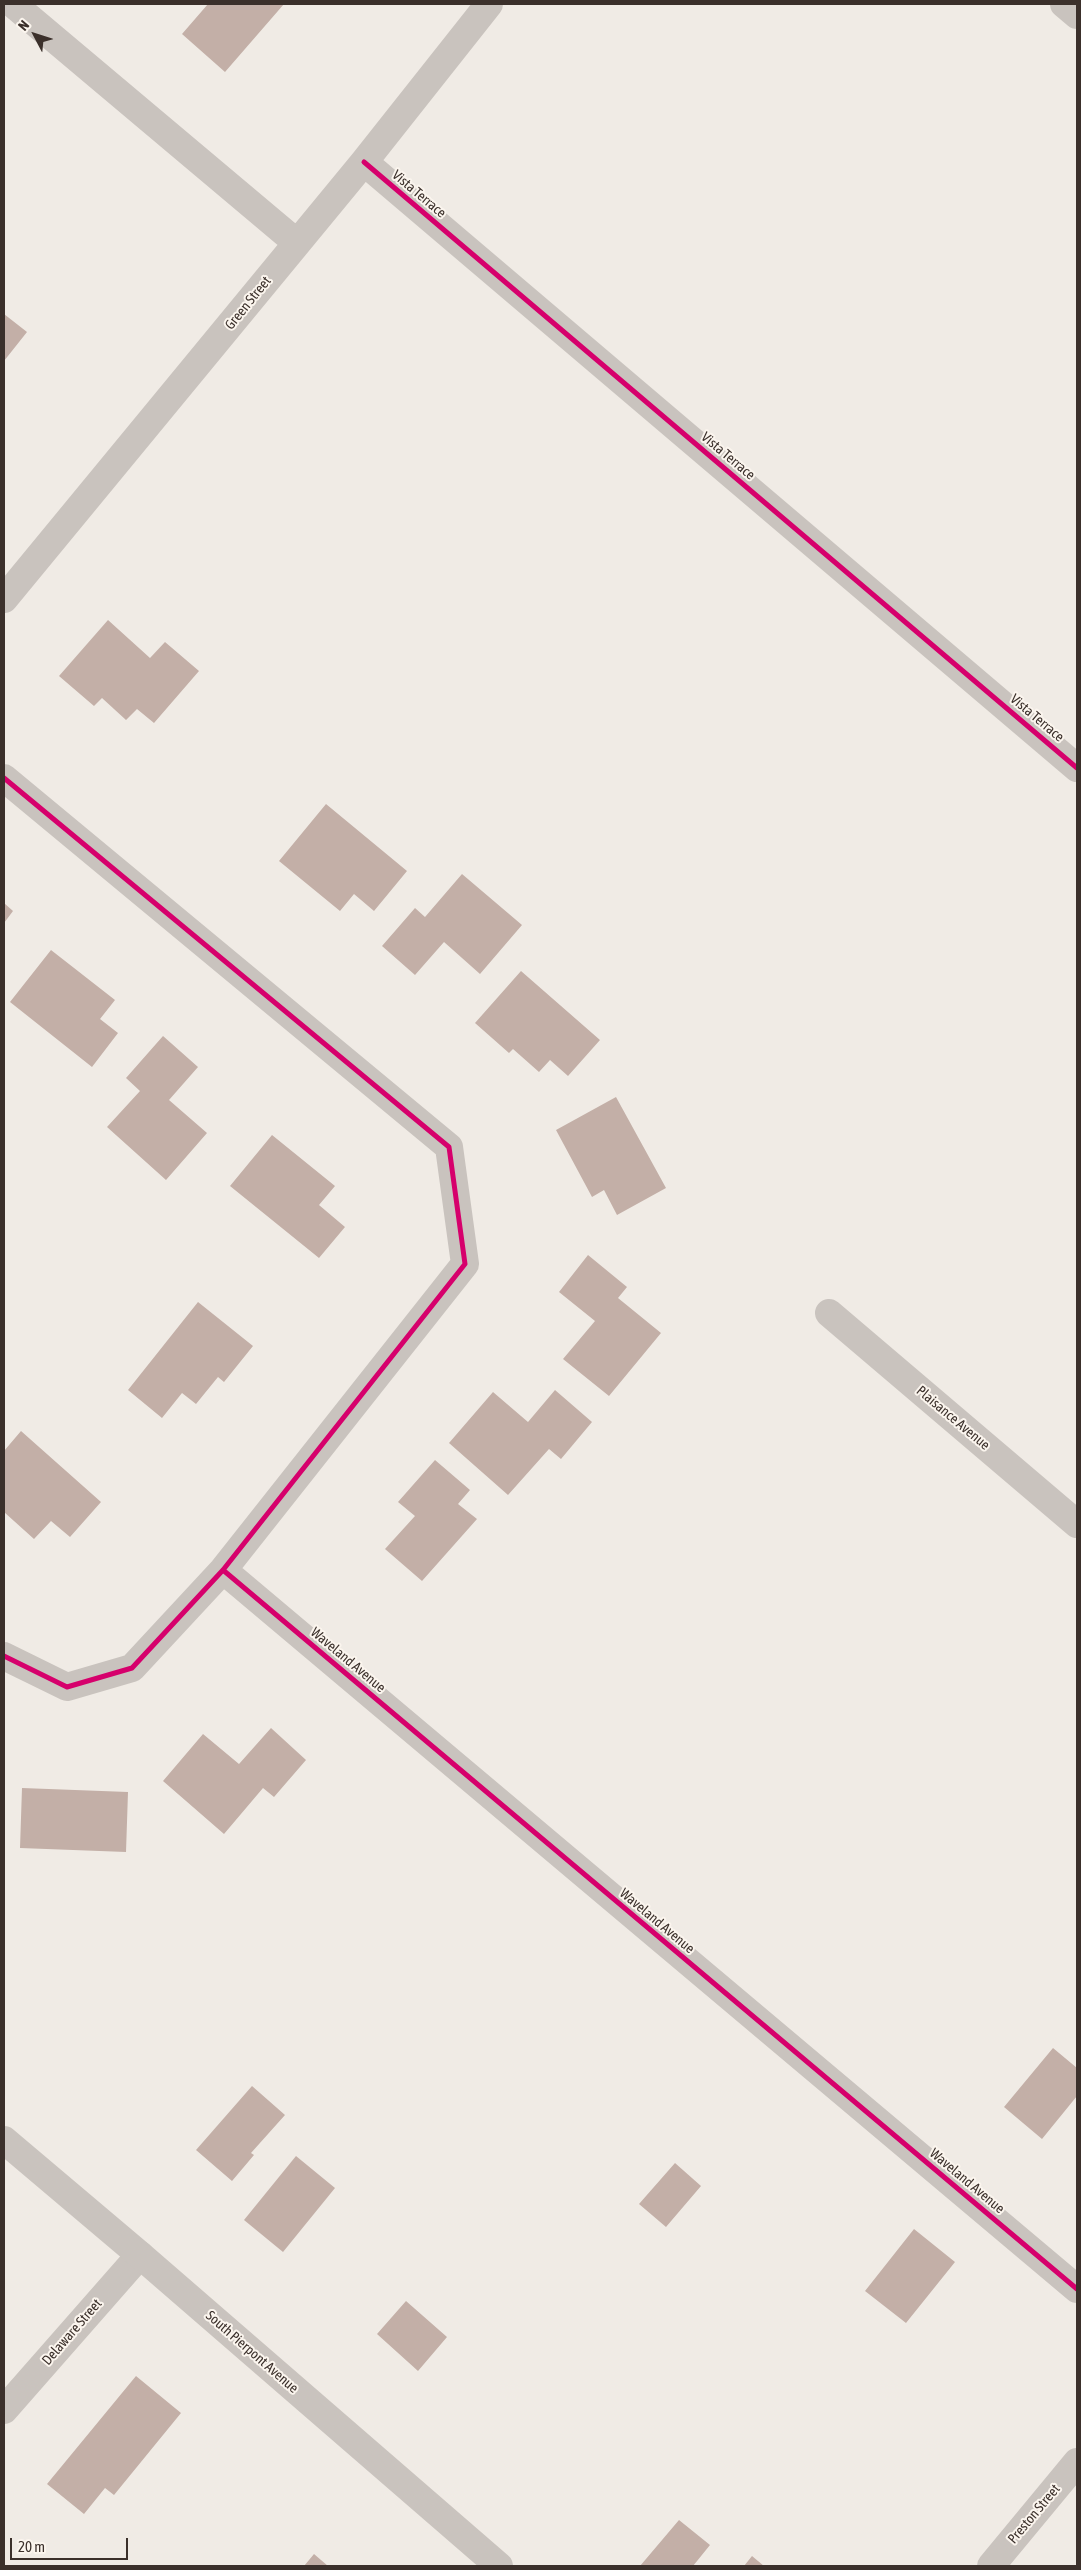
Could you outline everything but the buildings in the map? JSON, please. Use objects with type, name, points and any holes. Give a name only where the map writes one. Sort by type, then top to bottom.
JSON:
[{"type":"street","points":[[13,4],[297,243]]},
{"type":"street","name":"Green Street","points":[[4,599],[364,162],[489,4]]},
{"type":"street","points":[[1064,4],[1077,15]]},
{"type":"street","name":"Vista Terrace","points":[[364,162],[1077,768]]},
{"type":"street","points":[[4,778],[449,1147],[466,1264],[223,1570],[132,1668],[67,1687],[4,1656]]},
{"type":"street","name":"Plaisance Avenue","points":[[829,1313],[1077,1524]]},
{"type":"street","name":"Waveland Avenue","points":[[223,1570],[1077,2289]]},
{"type":"street","name":"South Pierpont Avenue","points":[[4,2140],[140,2254],[499,2566]]},
{"type":"street","name":"Delaware Street","points":[[4,2410],[140,2254]]},
{"type":"street","name":"Preston Street","points":[[991,2566],[1077,2462]]},
{"type":"cycle path","points":[[364,162],[1077,768]]},
{"type":"cycle path","points":[[4,778],[449,1147],[465,1264],[223,1570],[132,1668],[67,1687],[4,1656]]},
{"type":"cycle path","points":[[223,1570],[1077,2289]]}]
